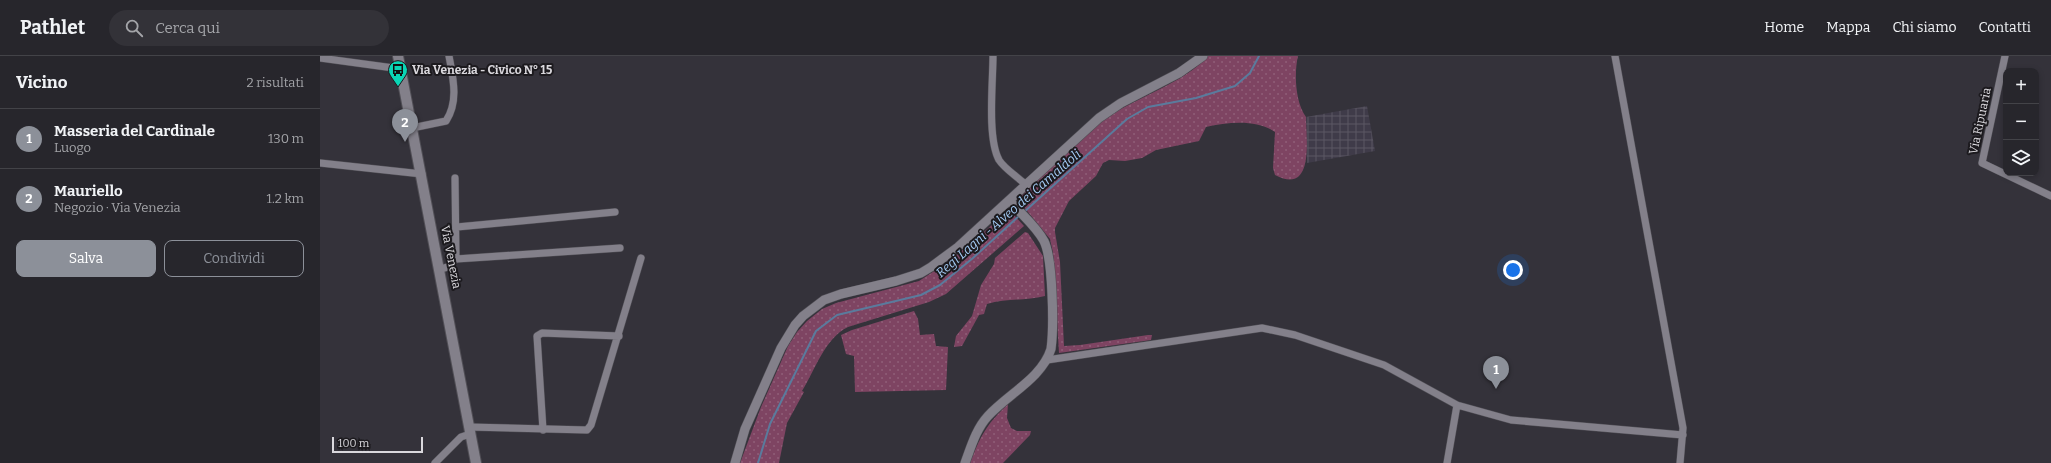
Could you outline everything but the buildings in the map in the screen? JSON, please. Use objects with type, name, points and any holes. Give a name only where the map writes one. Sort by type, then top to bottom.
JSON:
[{"type":"main road","name":"Via Venezia","points":[[398,56],[422,174],[476,463]]},
{"type":"street","points":[[412,128],[446,121],[450,115],[454,96],[454,81],[449,56]]},
{"type":"street","points":[[993,56],[993,120],[996,151],[1000,161],[1025,184]]},
{"type":"street","points":[[735,463],[745,430],[781,348],[794,325],[803,316],[824,300],[841,294],[896,281],[921,273],[945,258],[1010,201],[1025,184],[1099,118],[1121,103],[1179,73],[1203,56]]},
{"type":"street","points":[[1615,56],[1683,428],[1680,463]]},
{"type":"street","name":"Via Ripuaria","points":[[2005,56],[1982,164],[2051,196]]},
{"type":"street","points":[[320,58],[401,69]]},
{"type":"street","points":[[320,163],[422,174]]},
{"type":"street","points":[[455,178],[457,227],[456,259]]},
{"type":"street","points":[[965,463],[976,432],[989,415],[1039,370],[1047,360],[1052,348],[1050,263],[1043,240],[1010,201]]},
{"type":"street","points":[[457,227],[614,212]]},
{"type":"street","points":[[440,270],[448,267],[456,259],[620,248]]},
{"type":"street","points":[[435,463],[456,441],[470,430],[586,430],[591,425],[619,336],[641,258]]},
{"type":"street","points":[[1047,360],[1262,328],[1295,335],[1384,365],[1458,405],[1511,420],[1682,435]]},
{"type":"street","points":[[543,430],[538,336],[542,333],[619,336]]},
{"type":"street","points":[[1447,463],[1458,405]]},
{"type":"shaded area","points":[[1208,56],[1298,56],[1296,87],[1302,111],[1306,117],[1307,138],[1306,162],[1302,171],[1297,178],[1288,179],[1275,175],[1273,168],[1275,132],[1260,125],[1251,123],[1233,123],[1206,127],[1199,141],[1156,150],[1142,158],[1125,161],[1109,160],[1103,163],[1096,176],[1069,201],[1055,228],[1060,262],[1064,346],[1148,335],[1152,335],[1151,340],[1059,353],[1053,253],[1050,239],[1023,206],[1022,195],[1071,147],[1102,121],[1128,105],[1173,82],[1198,66]]},
{"type":"shaded area","points":[[1367,106],[1375,151],[1307,163],[1306,117]]},
{"type":"shaded area","points":[[1014,215],[1024,226],[946,294],[929,302],[848,327],[840,332],[821,355],[802,391],[804,392],[787,423],[779,463],[740,463],[761,407],[788,346],[797,332],[807,321],[822,309],[836,303],[919,281],[951,260],[999,219],[1005,216]]},
{"type":"shaded area","points":[[1025,232],[1028,233],[1043,256],[1045,296],[987,304],[984,314],[979,315],[962,346],[954,347],[956,336],[972,316],[981,285],[994,264],[995,258]]},
{"type":"shaded area","points":[[914,311],[918,319],[920,335],[934,334],[936,346],[948,347],[946,390],[855,392],[854,356],[846,354],[841,335],[852,330]]},
{"type":"shaded area","points":[[1008,404],[1007,418],[1011,428],[1017,431],[1031,431],[1030,435],[1003,463],[970,463],[977,445],[985,431],[994,418]]},
{"type":"waterway","name":"Regi Lagni - Alveo dei Camaldoli","points":[[1024,212],[1127,119],[1148,107],[1196,98],[1235,86],[1250,73],[1259,56]]},
{"type":"waterway","name":"Regi Lagni - Alveo dei Camaldoli","points":[[758,463],[770,424],[816,331],[837,315],[921,295],[940,285],[973,258],[1020,215]]},
{"type":"place","name":"Via Venezia - Civico N° 15","points":[[398,87]]},
{"type":"place","name":"Mauriello","points":[[405,142]]},
{"type":"place","name":"Masseria del Cardinale","points":[[1496,389]]}]
